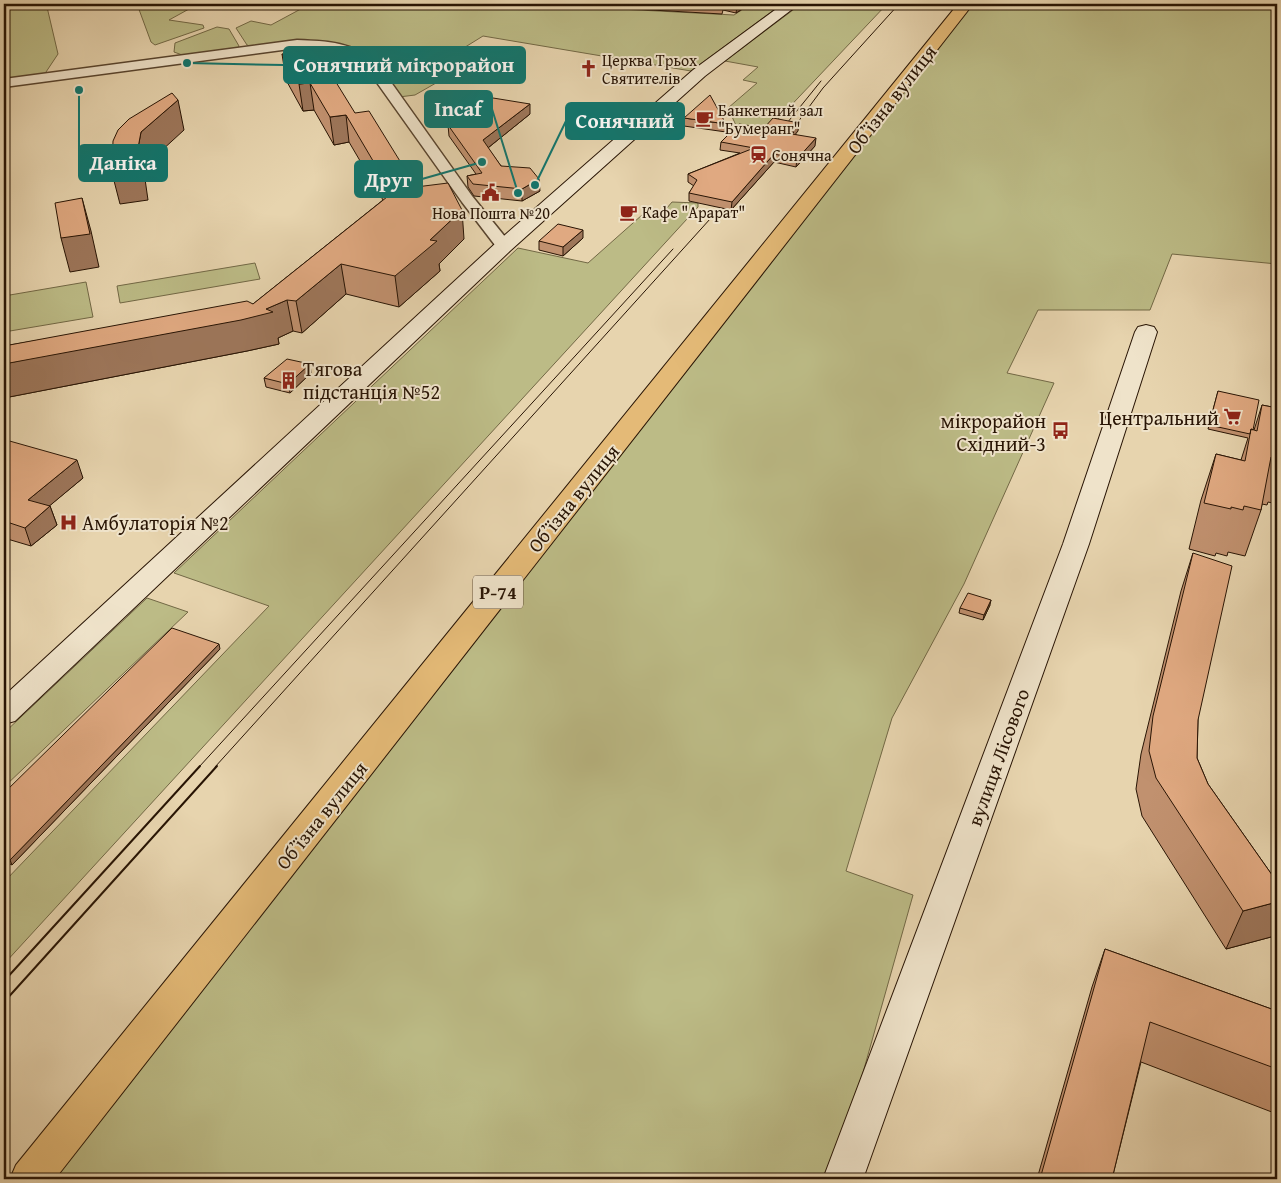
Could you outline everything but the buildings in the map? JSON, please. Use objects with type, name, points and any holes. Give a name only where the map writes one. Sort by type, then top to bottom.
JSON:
[{"type":"main road","name":"Обʼїзна вулиця","points":[[30,1179],[966,4]]},
{"type":"street","points":[[4,713],[504,246],[699,73],[792,4]]},
{"type":"street","points":[[4,83],[297,44],[325,45],[348,49],[364,57],[373,67],[467,198],[504,246]]},
{"type":"street","name":"вулиця Лісового","points":[[843,1179],[1076,544],[1146,332]]},
{"type":"shaded area","points":[[4,4],[69,4],[47,7],[58,54],[44,75],[4,80]]},
{"type":"shaded area","points":[[137,4],[190,4],[189,9],[169,20],[203,25],[204,28],[155,45],[151,42]]},
{"type":"shaded area","points":[[310,4],[561,4],[562,6],[734,15],[751,4],[782,4],[691,71],[483,36],[454,54],[478,59],[415,95],[399,97],[379,64],[358,49],[344,45],[313,42],[252,47],[247,45],[236,28],[251,21],[271,25]]},
{"type":"shaded area","points":[[801,4],[887,4],[763,135],[739,132],[728,108],[757,83],[743,80],[758,67],[725,61]]},
{"type":"shaded area","points":[[966,4],[1277,4],[1277,264],[1172,254],[1150,310],[1038,310],[1007,373],[1054,383],[964,584],[892,718],[846,871],[913,895],[833,1179],[30,1179]]},
{"type":"shaded area","points":[[217,27],[229,29],[239,46],[238,48],[185,56],[174,52],[175,43]]},
{"type":"shaded area","points":[[672,202],[698,203],[698,207],[4,964],[4,882],[269,606],[174,573],[518,248],[588,263],[642,215],[661,215]]},
{"type":"shaded area","points":[[255,263],[260,279],[120,303],[117,286]]},
{"type":"shaded area","points":[[86,282],[93,317],[4,332],[4,296]]},
{"type":"shaded area","points":[[147,598],[188,612],[4,787],[4,733]]},
{"type":"tram line","points":[[792,130],[823,88],[899,4]]},
{"type":"tram line","points":[[783,128],[821,81]]},
{"type":"tram line","points":[[215,767],[720,208]]},
{"type":"tram line","points":[[199,767],[673,249]]},
{"type":"tram line","points":[[4,981],[200,766]]},
{"type":"tram line","points":[[4,1002],[217,766]]},
{"type":"place","name":"Сонячний мікрорайон","points":[[187,63]]},
{"type":"place","name":"Церква Трьох Святителів","points":[[588,69]]},
{"type":"place","name":"Даніка","points":[[79,90]]},
{"type":"place","name":"Банкетний зал \"Бумеранг\"","points":[[704,119]]},
{"type":"place","name":"Сонячна","points":[[758,155]]},
{"type":"place","name":"Друг","points":[[482,162]]},
{"type":"place","name":"Сонячний","points":[[535,185]]},
{"type":"place","name":"Нова Пошта №20","points":[[491,192]]},
{"type":"place","name":"Incaf","points":[[518,193]]},
{"type":"place","name":"Кафе \"Арарат\"","points":[[628,212]]},
{"type":"place","name":"Тягова підстанція №52","points":[[289,380]]},
{"type":"place","name":"Центральний","points":[[1233,417]]},
{"type":"place","name":"мікрорайон Східний-3","points":[[1060,431]]},
{"type":"place","name":"Амбулаторія №2","points":[[68,522]]}]
